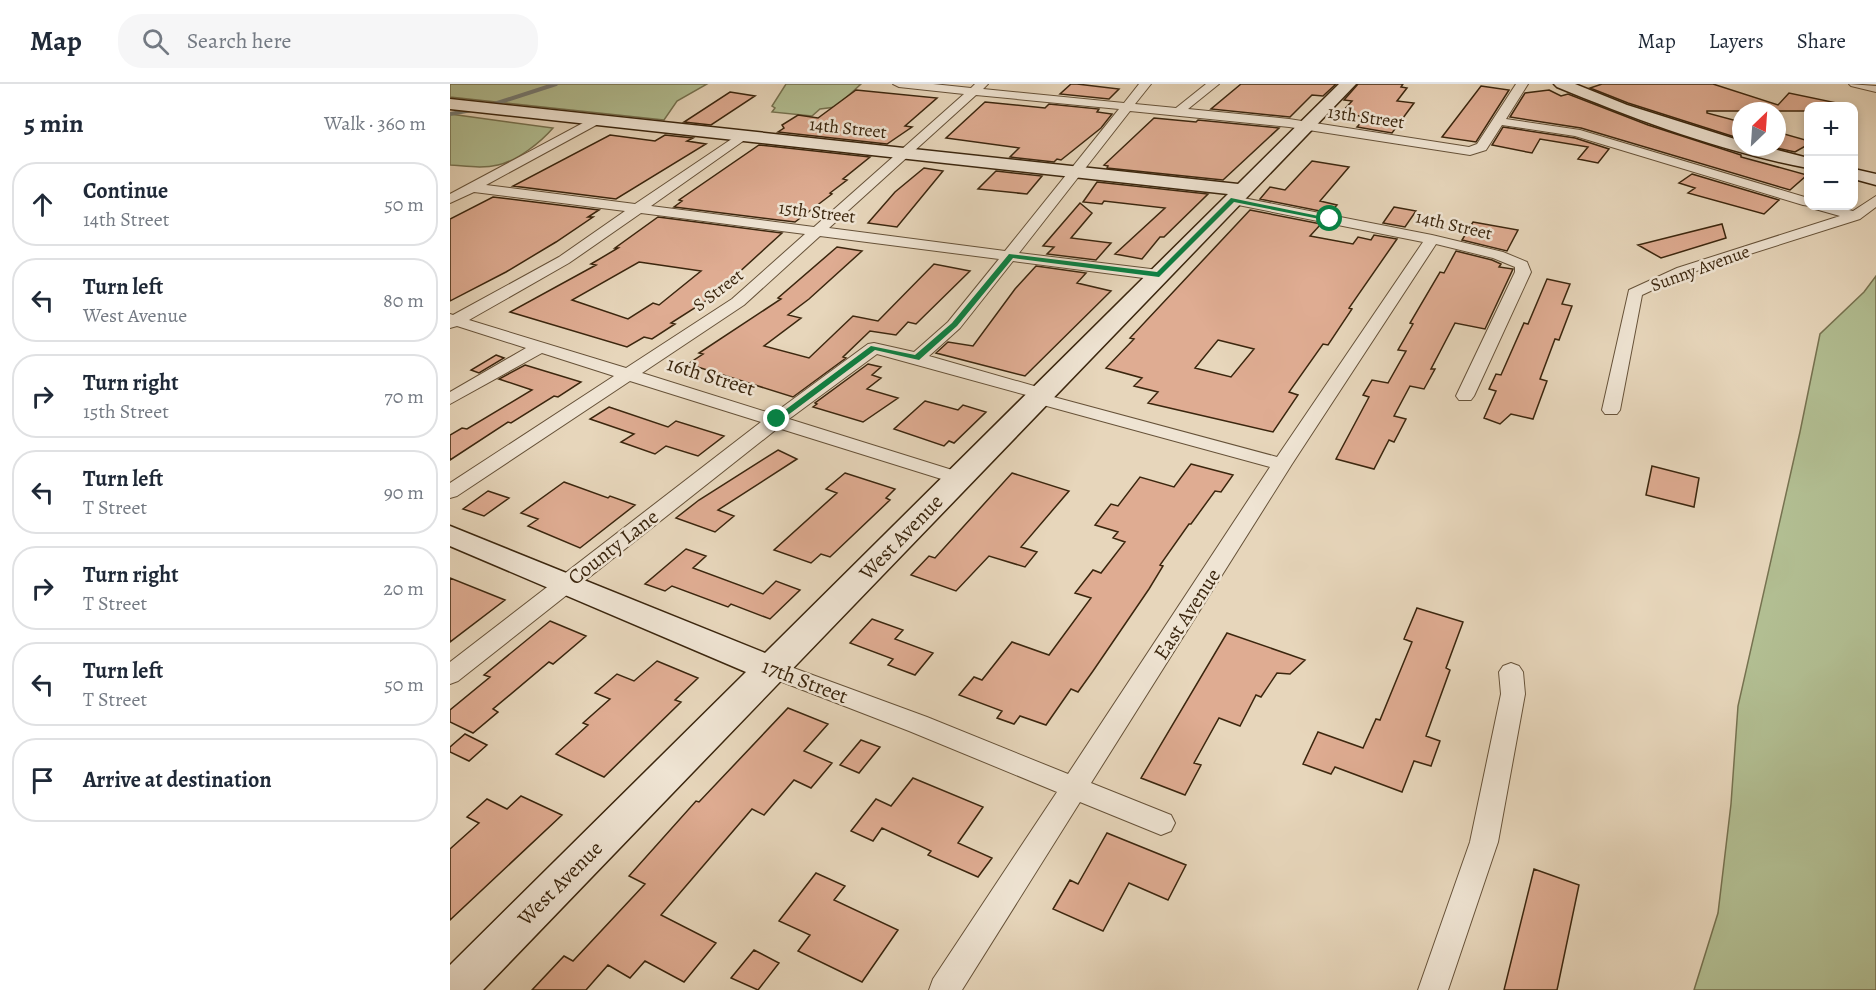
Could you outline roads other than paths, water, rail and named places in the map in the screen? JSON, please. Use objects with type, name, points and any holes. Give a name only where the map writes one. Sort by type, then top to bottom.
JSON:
[{"type":"main road","name":"West Avenue","points":[[454,990],[1348,84]]},
{"type":"main road","points":[[1562,84],[1621,108],[1732,143]]},
{"type":"main road","name":"14th Street","points":[[450,104],[1077,172],[1238,195]]},
{"type":"main road","points":[[1781,156],[1804,162]]},
{"type":"main road","points":[[1858,175],[1876,180]]},
{"type":"main road","name":"17th Street","points":[[450,535],[772,669]]},
{"type":"street","name":"13th Street","points":[[899,84],[978,87],[1307,126],[1470,151],[1482,147],[1497,121]]},
{"type":"street","points":[[916,358],[954,325],[1011,256],[1145,84]]},
{"type":"street","points":[[1178,111],[1213,84]]},
{"type":"street","points":[[1522,84],[1497,121],[1576,133],[1804,201]]},
{"type":"street","points":[[1855,84],[1876,89]]},
{"type":"street","name":"S Street","points":[[450,492],[738,302],[978,87]]},
{"type":"street","points":[[450,199],[596,120]]},
{"type":"street","points":[[452,321],[549,269],[638,210],[742,136]]},
{"type":"street","name":"15th Street","points":[[470,187],[1159,275]]},
{"type":"street","name":"14th Street","points":[[1238,195],[1498,255],[1522,265],[1524,268],[1465,396]]},
{"type":"street","name":"Sunny Avenue","points":[[1611,410],[1635,293],[1682,271],[1855,216],[1876,200]]},
{"type":"street","points":[[1834,210],[1855,216]]},
{"type":"street","name":"East Avenue","points":[[944,990],[1282,464],[1432,239]]},
{"type":"street","name":"16th Street","points":[[452,321],[542,346],[958,478]]},
{"type":"street","points":[[450,399],[542,346]]},
{"type":"street","name":"County Lane","points":[[450,675],[777,419],[874,348],[916,358],[1040,396]]},
{"type":"street","points":[[1040,396],[1282,464]]},
{"type":"street","name":"17th Street","points":[[772,669],[918,724],[1161,822]]},
{"type":"street","points":[[1433,990],[1484,842],[1513,694],[1511,672]]},
{"type":"waterway","points":[[488,106],[556,84]]},
{"type":"waterway","points":[[450,114],[477,109]]}]
